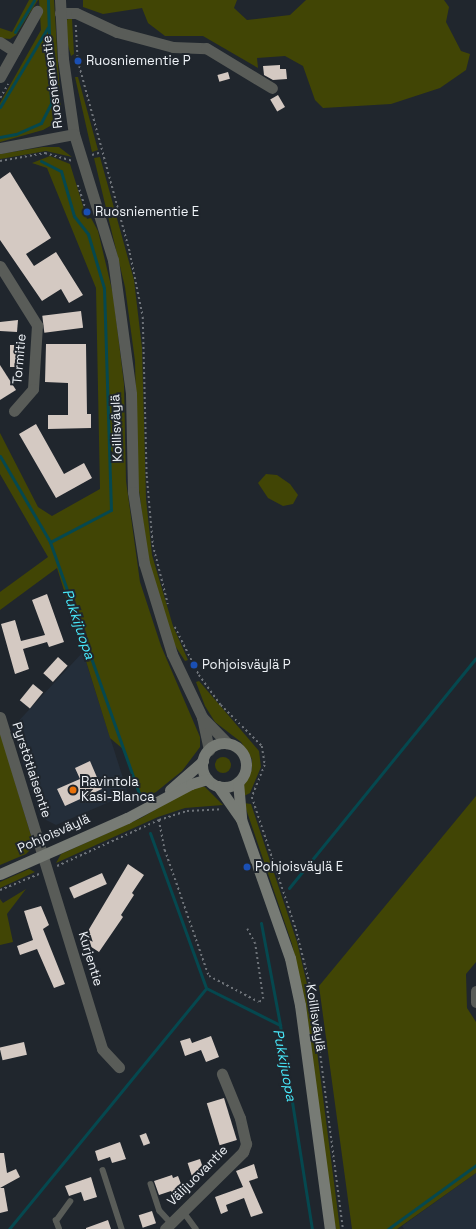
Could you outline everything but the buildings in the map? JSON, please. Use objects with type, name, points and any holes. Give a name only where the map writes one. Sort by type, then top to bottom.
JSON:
[{"type":"main road","points":[[228,744],[239,749],[245,760],[245,772],[238,782],[218,786],[208,779],[203,761],[209,750],[228,744]]},
{"type":"main road","name":"Pohjoisväylä","points":[[162,797],[203,761]]},
{"type":"main road","name":"Pohjoisväylä","points":[[0,874],[127,818],[162,797],[208,779]]},
{"type":"main road","name":"Koillisväylä","points":[[238,782],[241,801],[241,819],[290,958],[300,1005],[330,1229]]},
{"type":"main road","name":"Koillisväylä","points":[[218,786],[230,806],[241,819]]},
{"type":"street","name":"Ruosniementie","points":[[0,148],[74,134],[60,13],[60,0]]},
{"type":"street","points":[[0,77],[37,11]]},
{"type":"street","points":[[60,13],[76,13],[117,32],[173,47],[206,48],[272,88]]},
{"type":"street","points":[[0,42],[14,51]]},
{"type":"street","name":"Koillisväylä","points":[[74,134],[83,158],[113,260],[131,394],[133,492],[144,563],[172,654],[202,716],[209,750]]},
{"type":"street","name":"Tormitie","points":[[0,266],[37,325],[33,389],[14,411]]},
{"type":"street","name":"Koillisväylä","points":[[202,716],[228,744]]},
{"type":"street","name":"Pyrstötiaisentie","points":[[0,717],[43,854]]},
{"type":"street","name":"Kurjentie","points":[[43,854],[102,1049],[119,1067]]},
{"type":"street","points":[[476,991],[476,1002]]},
{"type":"street","name":"Välijuovantie","points":[[168,1226],[243,1152],[246,1144],[240,1118],[222,1074]]},
{"type":"lane","points":[[104,1170],[122,1229]]},
{"type":"lane","points":[[151,1184],[160,1211],[168,1226]]},
{"type":"lane","points":[[59,1229],[56,1221],[70,1202]]},
{"type":"lane","points":[[183,1211],[196,1229]]},
{"type":"path","points":[[76,13],[78,58],[101,152],[130,253],[143,317],[147,476],[153,545],[170,611]]},
{"type":"path","points":[[0,161],[45,153],[71,162],[101,152]]},
{"type":"path","points":[[174,623],[199,675],[220,705],[262,746],[265,765],[252,797],[296,929],[313,997],[343,1229]]},
{"type":"path","points":[[241,801],[252,797]]},
{"type":"path","points":[[0,890],[159,820],[187,811],[230,806]]},
{"type":"path","points":[[159,820],[165,850],[209,976],[260,1002],[263,999],[255,944],[247,929]]},
{"type":"shaded area","points":[[29,0],[38,0],[16,35],[10,39],[0,38],[0,28],[12,32]]},
{"type":"shaded area","points":[[39,0],[54,0],[61,111],[52,125],[43,130],[0,142],[0,103],[41,30]]},
{"type":"shaded area","points":[[83,0],[237,0],[234,8],[247,20],[290,15],[306,0],[444,0],[449,7],[446,22],[461,51],[470,54],[466,70],[440,88],[391,104],[323,108],[315,100],[303,66],[285,56],[257,58],[258,68],[203,36],[165,36],[148,23],[142,8],[103,14],[83,7]]},
{"type":"shaded area","points":[[69,18],[72,19],[74,54],[71,56],[66,38],[66,21]]},
{"type":"shaded area","points":[[75,77],[78,77],[98,150],[92,152]]},
{"type":"shaded area","points":[[43,147],[59,147],[72,157],[46,151],[0,159],[0,154]]},
{"type":"shaded area","points":[[50,156],[70,164],[87,219],[91,218],[98,231],[113,294],[124,384],[126,481],[140,582],[161,646],[200,737],[200,747],[182,771],[156,792],[141,799],[123,749],[110,738],[57,568],[0,610],[0,592],[48,557],[0,474],[0,433],[38,507],[52,516],[100,489],[96,288],[47,168],[32,163]]},
{"type":"shaded area","points":[[100,157],[134,280],[142,348],[146,499],[152,555],[173,626],[188,660],[185,661],[174,644],[148,560],[138,482],[135,361],[125,287],[94,158]]},
{"type":"shaded area","points":[[266,474],[277,475],[290,484],[298,495],[293,504],[283,506],[268,498],[258,483]]},
{"type":"shaded area","points":[[83,652],[128,794],[56,825],[40,817],[12,728]]},
{"type":"shaded area","points":[[199,681],[259,751],[261,767],[250,793],[242,797],[243,787],[252,769],[252,759],[241,742],[215,722],[205,706],[196,682]]},
{"type":"shaded area","points":[[0,731],[32,839],[31,849],[26,854],[0,865]]},
{"type":"shaded area","points":[[220,757],[226,757],[231,762],[229,771],[226,773],[220,773],[215,768],[215,762]]},
{"type":"shaded area","points":[[196,786],[205,787],[223,805],[185,808],[158,817],[56,863],[61,854],[141,818]]},
{"type":"shaded area","points":[[476,796],[476,962],[466,974],[467,1008],[476,1022],[476,1173],[397,1229],[352,1229],[319,986]]},
{"type":"shaded area","points":[[244,803],[251,804],[297,942],[310,997],[340,1229],[336,1229],[332,1211],[306,1008],[292,944]]},
{"type":"shaded area","points":[[29,869],[35,872],[0,888],[0,882]]},
{"type":"shaded area","points":[[26,889],[7,914],[13,942],[0,945],[0,899],[3,903]]},
{"type":"shaded area","points":[[476,1173],[476,1229],[404,1229],[402,1226]]},
{"type":"waterway","points":[[15,32],[34,0]]},
{"type":"waterway","points":[[0,137],[16,134],[41,123],[51,103],[48,0]]},
{"type":"waterway","points":[[0,107],[48,27]]},
{"type":"waterway","points":[[41,161],[61,171],[74,216],[88,234],[104,288],[111,510],[50,542]]},
{"type":"waterway","name":"Pukkijuopa","points":[[0,456],[50,542],[141,799]]},
{"type":"waterway","points":[[289,888],[476,658]]},
{"type":"waterway","name":"Pukkijuopa","points":[[150,833],[206,988],[280,1025],[312,1229]]},
{"type":"waterway","points":[[261,923],[280,1025]]},
{"type":"waterway","points":[[9,1229],[206,988]]},
{"type":"waterway","points":[[388,1229],[476,1165]]},
{"type":"place","name":"Ruosniementie P","points":[[78,61]]},
{"type":"place","name":"Ruosniementie E","points":[[87,212]]},
{"type":"place","name":"Pohjoisväylä P","points":[[194,665]]},
{"type":"place","name":"Ravintola Kasi-Blanca","points":[[73,790]]},
{"type":"place","name":"Pohjoisväylä E","points":[[247,867]]}]
